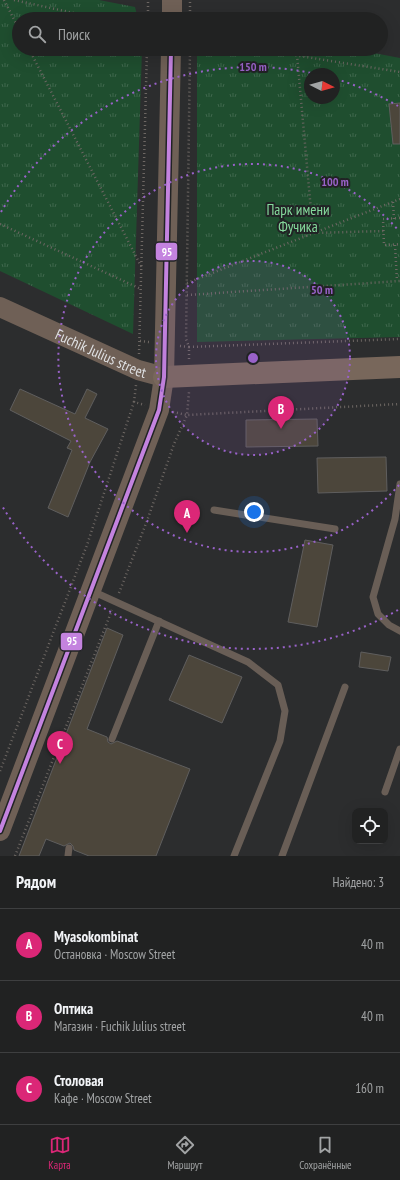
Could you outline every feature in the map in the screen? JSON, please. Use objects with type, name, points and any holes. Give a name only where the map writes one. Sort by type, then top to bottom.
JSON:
[{"type":"main road","points":[[172,0],[172,12]]},
{"type":"main road","points":[[0,831],[92,591],[159,410],[164,377],[171,56]]},
{"type":"main road","name":"Fuchik Julius street","points":[[0,307],[138,370],[164,377],[400,367]]},
{"type":"lane","points":[[400,484],[395,519],[373,597],[378,614],[389,625],[400,631]]},
{"type":"lane","points":[[214,510],[335,529]]},
{"type":"lane","points":[[92,591],[248,662],[278,685],[285,711],[280,741],[234,856]]},
{"type":"lane","points":[[112,739],[159,621]]},
{"type":"lane","points":[[282,856],[345,687]]},
{"type":"lane","points":[[384,792],[400,749]]},
{"type":"lane","points":[[68,856],[69,848]]},
{"type":"path","points":[[4,0],[12,16]]},
{"type":"path","points":[[14,0],[69,12]]},
{"type":"path","points":[[148,0],[148,12]]},
{"type":"path","points":[[190,0],[190,12]]},
{"type":"path","points":[[33,56],[142,268]]},
{"type":"path","points":[[0,771],[86,546],[134,402],[138,370],[142,268],[147,56]]},
{"type":"path","points":[[15,856],[116,602],[174,444],[187,415],[190,377],[189,347],[186,339],[190,56]]},
{"type":"path","points":[[313,233],[297,56],[400,72]]},
{"type":"path","points":[[187,283],[400,199]]},
{"type":"path","points":[[393,202],[394,219]]},
{"type":"path","points":[[400,218],[383,219],[384,245],[400,244]]},
{"type":"path","points":[[0,224],[141,289]]},
{"type":"path","points":[[313,233],[384,231]]},
{"type":"path","points":[[187,295],[398,281],[395,245]]},
{"type":"path","points":[[189,347],[400,339]]},
{"type":"path","points":[[134,402],[159,410],[187,415],[400,404]]},
{"type":"green space","points":[[0,0],[99,0],[135,7],[136,12],[12,12],[12,56],[142,56],[133,334],[0,271]]},
{"type":"green space","name":"Парк имени Фучика","points":[[197,56],[388,56],[400,58],[400,337],[197,342]]},
{"type":"building","points":[[400,103],[400,144],[393,144],[389,104]]},
{"type":"building","points":[[20,389],[75,414],[87,389],[97,394],[85,418],[108,429],[90,462],[68,517],[48,508],[72,450],[67,448],[71,441],[10,410]]},
{"type":"building","points":[[317,419],[318,446],[246,447],[246,420]]},
{"type":"building","points":[[386,457],[387,491],[318,493],[317,458]]},
{"type":"building","points":[[305,540],[333,545],[317,627],[288,622]]},
{"type":"building","points":[[107,628],[123,635],[87,729],[107,737],[108,742],[111,744],[117,741],[190,769],[156,856],[89,856],[74,850],[70,843],[64,846],[46,839],[39,856],[19,856]]},
{"type":"building","points":[[361,652],[391,657],[388,671],[359,667]]},
{"type":"building","points":[[189,655],[242,677],[222,723],[169,700]]},
{"type":"transit line","name":"95","points":[[0,831],[159,410],[164,377],[171,56]]},
{"type":"place","name":"Оптика","points":[[281,429]]},
{"type":"place","name":"Myasokombinat","points":[[187,533]]},
{"type":"place","name":"Столовая","points":[[60,764]]}]
